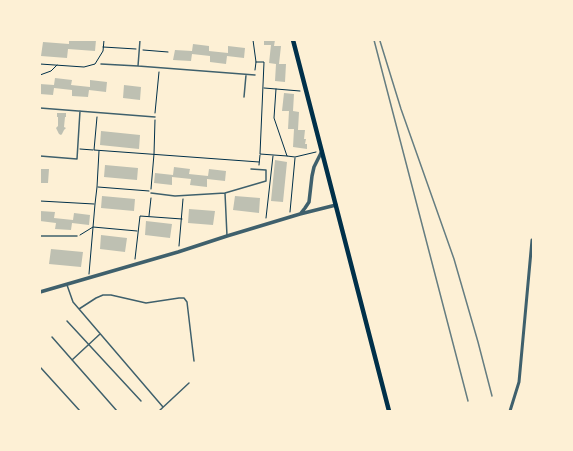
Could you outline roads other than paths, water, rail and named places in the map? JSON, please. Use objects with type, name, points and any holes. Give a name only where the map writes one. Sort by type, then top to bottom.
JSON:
[{"type":"highway","points":[[293,40],[389,411]]},
{"type":"street","points":[[300,214],[309,202],[314,167],[322,151]]},
{"type":"street","points":[[40,292],[178,252],[300,214],[336,205]]},
{"type":"street","points":[[510,411],[519,382],[532,240]]},
{"type":"lane","points":[[138,66],[140,40]]},
{"type":"lane","points":[[102,64],[255,75]]},
{"type":"lane","points":[[244,97],[246,74]]},
{"type":"lane","points":[[40,108],[155,117]]},
{"type":"lane","points":[[40,156],[77,159],[80,111]]},
{"type":"lane","points":[[151,194],[175,196],[225,192],[266,181],[266,170],[251,169]]},
{"type":"lane","points":[[225,192],[227,236]]},
{"type":"lane","points":[[40,236],[77,236]]},
{"type":"lane","points":[[66,284],[73,302],[163,408]]},
{"type":"lane","points":[[79,309],[103,295],[111,295],[146,303],[184,298],[187,302],[194,361]]},
{"type":"lane","points":[[67,320],[141,401]]},
{"type":"lane","points":[[72,360],[100,334]]},
{"type":"lane","points":[[52,337],[117,411]]},
{"type":"lane","points":[[40,369],[41,368],[80,411]]},
{"type":"lane","points":[[159,411],[190,383]]},
{"type":"railway","points":[[374,40],[468,401]]},
{"type":"railway","points":[[380,41],[401,109],[454,259],[492,396]]}]
